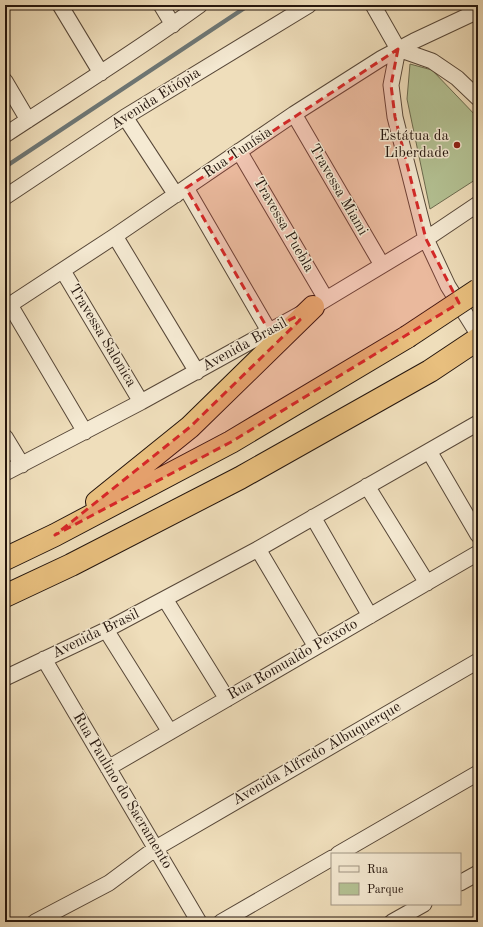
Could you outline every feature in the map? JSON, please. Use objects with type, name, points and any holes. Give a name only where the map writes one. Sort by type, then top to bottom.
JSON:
[{"type":"highway","points":[[5,559],[55,535],[230,442],[407,337],[478,290]]},
{"type":"highway","points":[[55,535],[190,428],[320,303]]},
{"type":"highway","points":[[5,596],[71,565],[240,478],[430,370],[478,339]]},
{"type":"street","points":[[60,5],[101,73]]},
{"type":"street","points":[[161,5],[173,25]]},
{"type":"street","points":[[5,135],[173,25],[200,5]]},
{"type":"street","name":"Avenida Etiópia","points":[[5,197],[125,117],[309,5]]},
{"type":"street","points":[[373,5],[398,49],[391,85],[395,117],[426,239],[448,286],[478,334]]},
{"type":"street","name":"Rua Tunísia","points":[[8,307],[181,192],[294,114],[398,49],[478,11]]},
{"type":"street","points":[[398,49],[432,61],[457,78],[478,98]]},
{"type":"street","points":[[5,81],[28,120]]},
{"type":"street","name":"Travessa Miami","points":[[294,114],[382,265]]},
{"type":"street","points":[[125,117],[181,192],[269,331]]},
{"type":"street","name":"Travessa Puebla","points":[[240,151],[320,303]]},
{"type":"street","name":"Avenida Brasil","points":[[5,473],[197,372],[320,303],[426,239],[478,204]]},
{"type":"street","points":[[115,236],[197,372]]},
{"type":"street","name":"Travessa Salonica","points":[[63,271],[141,402]]},
{"type":"street","points":[[8,307],[85,432]]},
{"type":"street","name":"Avenida Brasil","points":[[5,678],[106,630],[258,549],[478,423]]},
{"type":"street","points":[[5,437],[22,465]]},
{"type":"street","points":[[429,451],[478,535]]},
{"type":"street","points":[[367,486],[427,583]]},
{"type":"street","points":[[313,517],[370,616]]},
{"type":"street","points":[[258,549],[316,647]]},
{"type":"street","name":"Rua Romualdo Peixoto","points":[[108,768],[478,553]]},
{"type":"street","points":[[165,599],[227,699]]},
{"type":"street","points":[[106,630],[170,732]]},
{"type":"street","name":"Rua Paulino do Sacramento","points":[[44,659],[199,922]]},
{"type":"street","name":"Avenida Alfredo Albuquerque","points":[[35,922],[109,883],[156,848],[478,661]]},
{"type":"street","points":[[340,853],[478,773]]},
{"type":"street","points":[[221,922],[331,859]]},
{"type":"street","points":[[461,882],[478,873]]},
{"type":"street","points":[[392,922],[422,905]]},
{"type":"highlighted area","points":[[398,49],[391,85],[395,117],[426,239],[459,303],[231,442],[55,535],[190,427],[300,320],[297,316],[269,331],[186,188]]},
{"type":"green space","points":[[410,64],[432,70],[478,118],[478,178],[430,209],[407,99]]},
{"type":"waterway","points":[[5,167],[249,5]]},
{"type":"place","name":"Estátua da Liberdade","points":[[457,145]]}]
